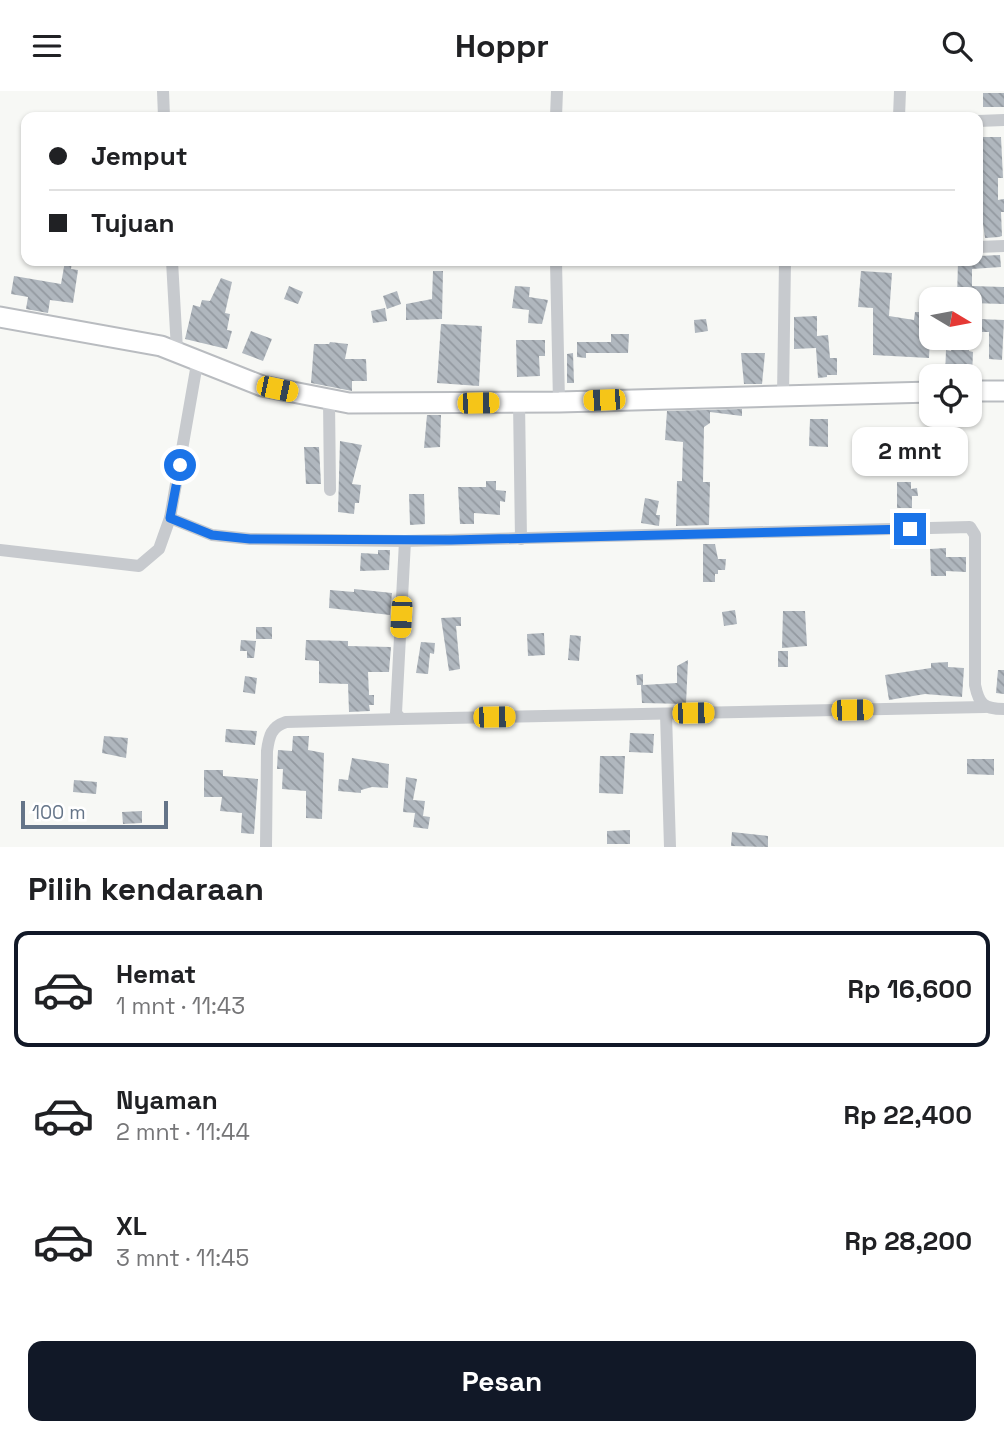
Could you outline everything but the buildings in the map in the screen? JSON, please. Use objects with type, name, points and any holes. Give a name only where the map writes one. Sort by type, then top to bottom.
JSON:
[{"type":"highway","points":[[0,317],[124,337],[177,350],[262,386],[329,400],[407,404],[919,392]]},
{"type":"highway","points":[[982,391],[1004,391]]},
{"type":"street","points":[[163,91],[164,112]]},
{"type":"street","points":[[556,91],[556,112]]},
{"type":"street","points":[[899,112],[900,91]]},
{"type":"street","points":[[983,121],[1004,120]]},
{"type":"street","points":[[983,247],[1004,246]]},
{"type":"street","points":[[172,266],[177,350]]},
{"type":"street","points":[[556,266],[559,402]]},
{"type":"street","points":[[783,395],[785,266]]},
{"type":"street","points":[[0,550],[139,566],[159,549],[170,518],[198,358]]},
{"type":"street","points":[[329,400],[330,490]]},
{"type":"street","points":[[519,402],[521,539]]},
{"type":"street","points":[[170,518],[212,535],[250,539],[405,541],[970,527],[975,535],[975,685],[979,702],[985,707]]},
{"type":"street","points":[[401,719],[396,713],[405,541]]},
{"type":"street","points":[[266,847],[269,736],[276,726],[286,722],[985,707],[1004,709]]},
{"type":"street","points":[[666,714],[670,847]]},
{"type":"route","points":[[180,465],[170,518],[194,530],[212,535],[250,539],[405,541],[910,529]]}]
